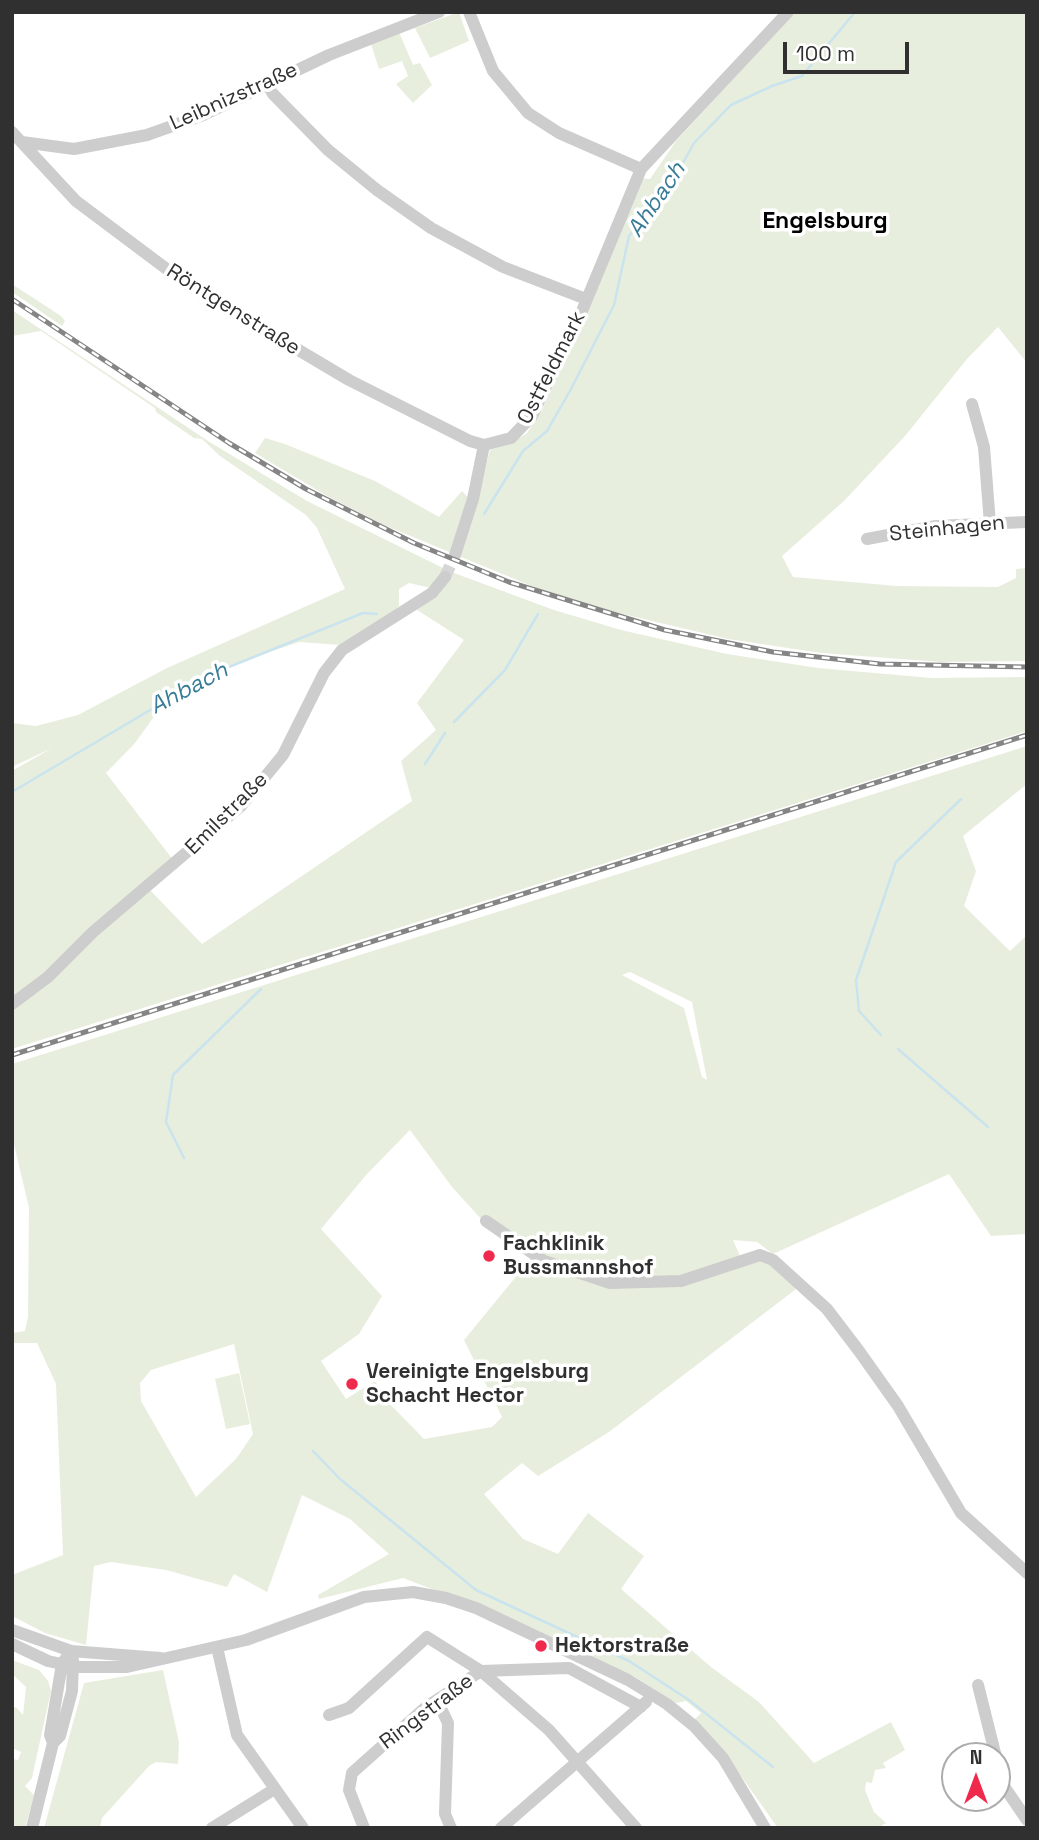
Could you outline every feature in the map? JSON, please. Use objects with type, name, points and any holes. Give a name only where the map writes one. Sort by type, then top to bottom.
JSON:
[{"type":"street","name":"Leibnizstraße","points":[[22,142],[74,149],[120,141],[204,115],[329,55],[439,12]]},
{"type":"street","points":[[469,12],[487,61],[518,103],[543,124],[641,169],[788,12]]},
{"type":"street","points":[[267,84],[273,94],[328,150],[410,213],[503,267],[586,299]]},
{"type":"street","name":"Röntgenstraße","points":[[12,132],[76,201],[184,282],[349,380],[470,441],[484,445]]},
{"type":"street","name":"Ostfeldmark","points":[[484,445],[511,438],[532,416],[586,299],[641,169]]},
{"type":"street","points":[[972,404],[984,447],[990,524]]},
{"type":"street","points":[[455,555],[473,499],[484,445]]},
{"type":"street","name":"Steinhagen","points":[[867,539],[936,526],[1027,522]]},
{"type":"street","name":"Emilstraße","points":[[12,1004],[41,983],[109,918],[241,806],[283,755],[324,673],[342,650],[432,593],[445,577]]},
{"type":"street","points":[[486,1221],[544,1261],[610,1283],[681,1281],[760,1255],[773,1261],[827,1309],[859,1350],[898,1406],[961,1513],[1025,1572]]},
{"type":"street","points":[[12,1644],[68,1665],[92,1669],[127,1667],[260,1635],[364,1597],[412,1592],[446,1598],[476,1608],[653,1694],[694,1726],[723,1758],[765,1828]]},
{"type":"street","points":[[12,1630],[71,1651],[160,1658]]},
{"type":"street","points":[[329,1714],[349,1709],[427,1637],[481,1671],[549,1730],[636,1828]]},
{"type":"street","points":[[217,1647],[237,1735],[273,1790],[303,1828]]},
{"type":"street","points":[[53,1743],[50,1735],[71,1651]]},
{"type":"street","points":[[32,1828],[53,1743],[60,1736],[72,1691],[68,1665]]},
{"type":"street","name":"Ringstraße","points":[[364,1828],[349,1790],[352,1773],[400,1728],[481,1671],[569,1668],[641,1707]]},
{"type":"street","points":[[72,1691],[92,1669]]},
{"type":"street","points":[[978,1685],[1003,1785],[1027,1820]]},
{"type":"street","points":[[502,1828],[653,1694]]},
{"type":"street","points":[[437,1700],[448,1723],[445,1814],[451,1828]]},
{"type":"street","points":[[212,1828],[273,1790]]},
{"type":"green space","points":[[459,12],[469,41],[430,58],[415,28]]},
{"type":"green space","points":[[795,12],[1027,12],[1027,363],[998,327],[967,359],[905,436],[844,501],[782,556],[793,577],[897,586],[998,587],[1016,578],[1016,569],[1027,568],[1027,661],[941,662],[821,653],[728,639],[610,611],[541,590],[384,525],[327,496],[255,453],[265,438],[285,444],[375,481],[439,517],[462,491],[475,505],[490,450],[511,444],[527,433],[542,410],[593,299],[641,178],[650,179],[676,141]]},
{"type":"green space","points":[[399,32],[413,65],[420,63],[432,85],[413,103],[396,84],[408,76],[402,61],[379,69],[371,44]]},
{"type":"green space","points":[[12,284],[61,316],[65,321],[62,326],[12,292]]},
{"type":"green space","points":[[12,310],[208,441],[307,501],[445,569],[431,588],[409,583],[399,589],[399,606],[389,616],[342,645],[299,642],[201,675],[206,682],[158,711],[135,743],[106,773],[174,861],[17,999],[12,996],[12,771],[52,748],[12,767],[12,723],[36,726],[78,715],[167,668],[345,589],[317,528],[306,515],[220,456],[202,439],[194,438],[156,412],[155,408],[41,331],[12,336]]},
{"type":"green space","points":[[446,570],[554,610],[621,630],[727,654],[818,668],[932,678],[1027,677],[1027,731],[12,1049],[12,1007],[150,890],[202,944],[412,801],[401,761],[436,730],[417,703],[464,640],[414,608],[439,594]]},
{"type":"green space","points":[[1027,746],[1027,784],[963,836],[976,871],[964,906],[1010,951],[1027,935],[1027,1234],[991,1236],[949,1174],[773,1254],[757,1242],[733,1240],[741,1258],[689,1276],[659,1280],[603,1278],[561,1266],[561,1272],[594,1283],[626,1288],[681,1283],[760,1259],[774,1265],[800,1286],[609,1432],[538,1476],[522,1463],[484,1494],[523,1539],[558,1554],[588,1513],[644,1556],[621,1589],[711,1667],[759,1702],[814,1763],[891,1722],[905,1750],[883,1763],[886,1768],[875,1770],[872,1783],[866,1782],[865,1790],[874,1812],[886,1823],[877,1828],[778,1828],[726,1755],[694,1720],[701,1713],[686,1701],[676,1703],[635,1677],[505,1617],[403,1578],[319,1599],[318,1595],[389,1554],[350,1519],[302,1495],[267,1592],[234,1574],[227,1587],[166,1570],[111,1562],[94,1566],[86,1645],[45,1633],[12,1616],[12,1575],[63,1555],[56,1384],[37,1343],[12,1343],[12,1333],[25,1331],[28,1316],[29,1208],[12,1136],[12,1064]],"holes":[[[630,972],[692,1002],[707,1080],[702,1077],[684,1008],[622,975]],[[410,1130],[452,1187],[483,1221],[532,1257],[464,1340],[502,1417],[492,1427],[424,1439],[388,1402],[375,1381],[346,1399],[321,1361],[359,1334],[382,1296],[321,1229],[367,1174]],[[234,1344],[253,1434],[236,1459],[196,1497],[141,1401],[140,1383],[151,1370]]]},
{"type":"green space","points":[[239,1373],[250,1424],[226,1429],[215,1379]]},
{"type":"green space","points":[[12,1660],[39,1670],[48,1681],[51,1691],[32,1778],[25,1786],[34,1795],[25,1828],[12,1828],[12,1759],[18,1760],[21,1752],[12,1748],[12,1708],[16,1707],[23,1715],[26,1687],[12,1674]]},
{"type":"green space","points":[[163,1670],[179,1742],[178,1764],[156,1762],[149,1766],[102,1818],[100,1828],[44,1828],[84,1683]]},
{"type":"waterway","name":"Ahbach","points":[[484,514],[523,451],[547,431],[571,389],[614,305],[629,236],[670,186],[694,143],[731,105],[802,76],[855,12]]},
{"type":"waterway","name":"Ahbach","points":[[12,792],[209,675],[363,613],[377,614]]},
{"type":"waterway","points":[[454,722],[505,670],[538,614]]},
{"type":"waterway","points":[[425,764],[445,733]]},
{"type":"waterway","points":[[881,1035],[859,1011],[856,980],[896,862],[961,799]]},
{"type":"waterway","points":[[184,1158],[166,1122],[173,1075],[261,989]]},
{"type":"waterway","points":[[898,1049],[988,1127]]},
{"type":"waterway","points":[[313,1451],[340,1479],[476,1590],[629,1661],[689,1700],[773,1767]]},
{"type":"tunnel","points":[[445,577],[455,555]]},
{"type":"railway","points":[[12,299],[229,443],[306,489],[414,543],[509,582],[665,630],[773,652],[880,664],[1027,667]]},
{"type":"railway","points":[[12,1055],[1027,735]]},
{"type":"place","name":"Fachklinik Bussmannshof","points":[[489,1256]]},
{"type":"place","name":"Vereinigte Engelsburg Schacht Hector","points":[[352,1384]]},
{"type":"place","name":"Hektorstraße","points":[[541,1646]]},
{"type":"district","name":"Engelsburg","points":[[825,222]]}]
